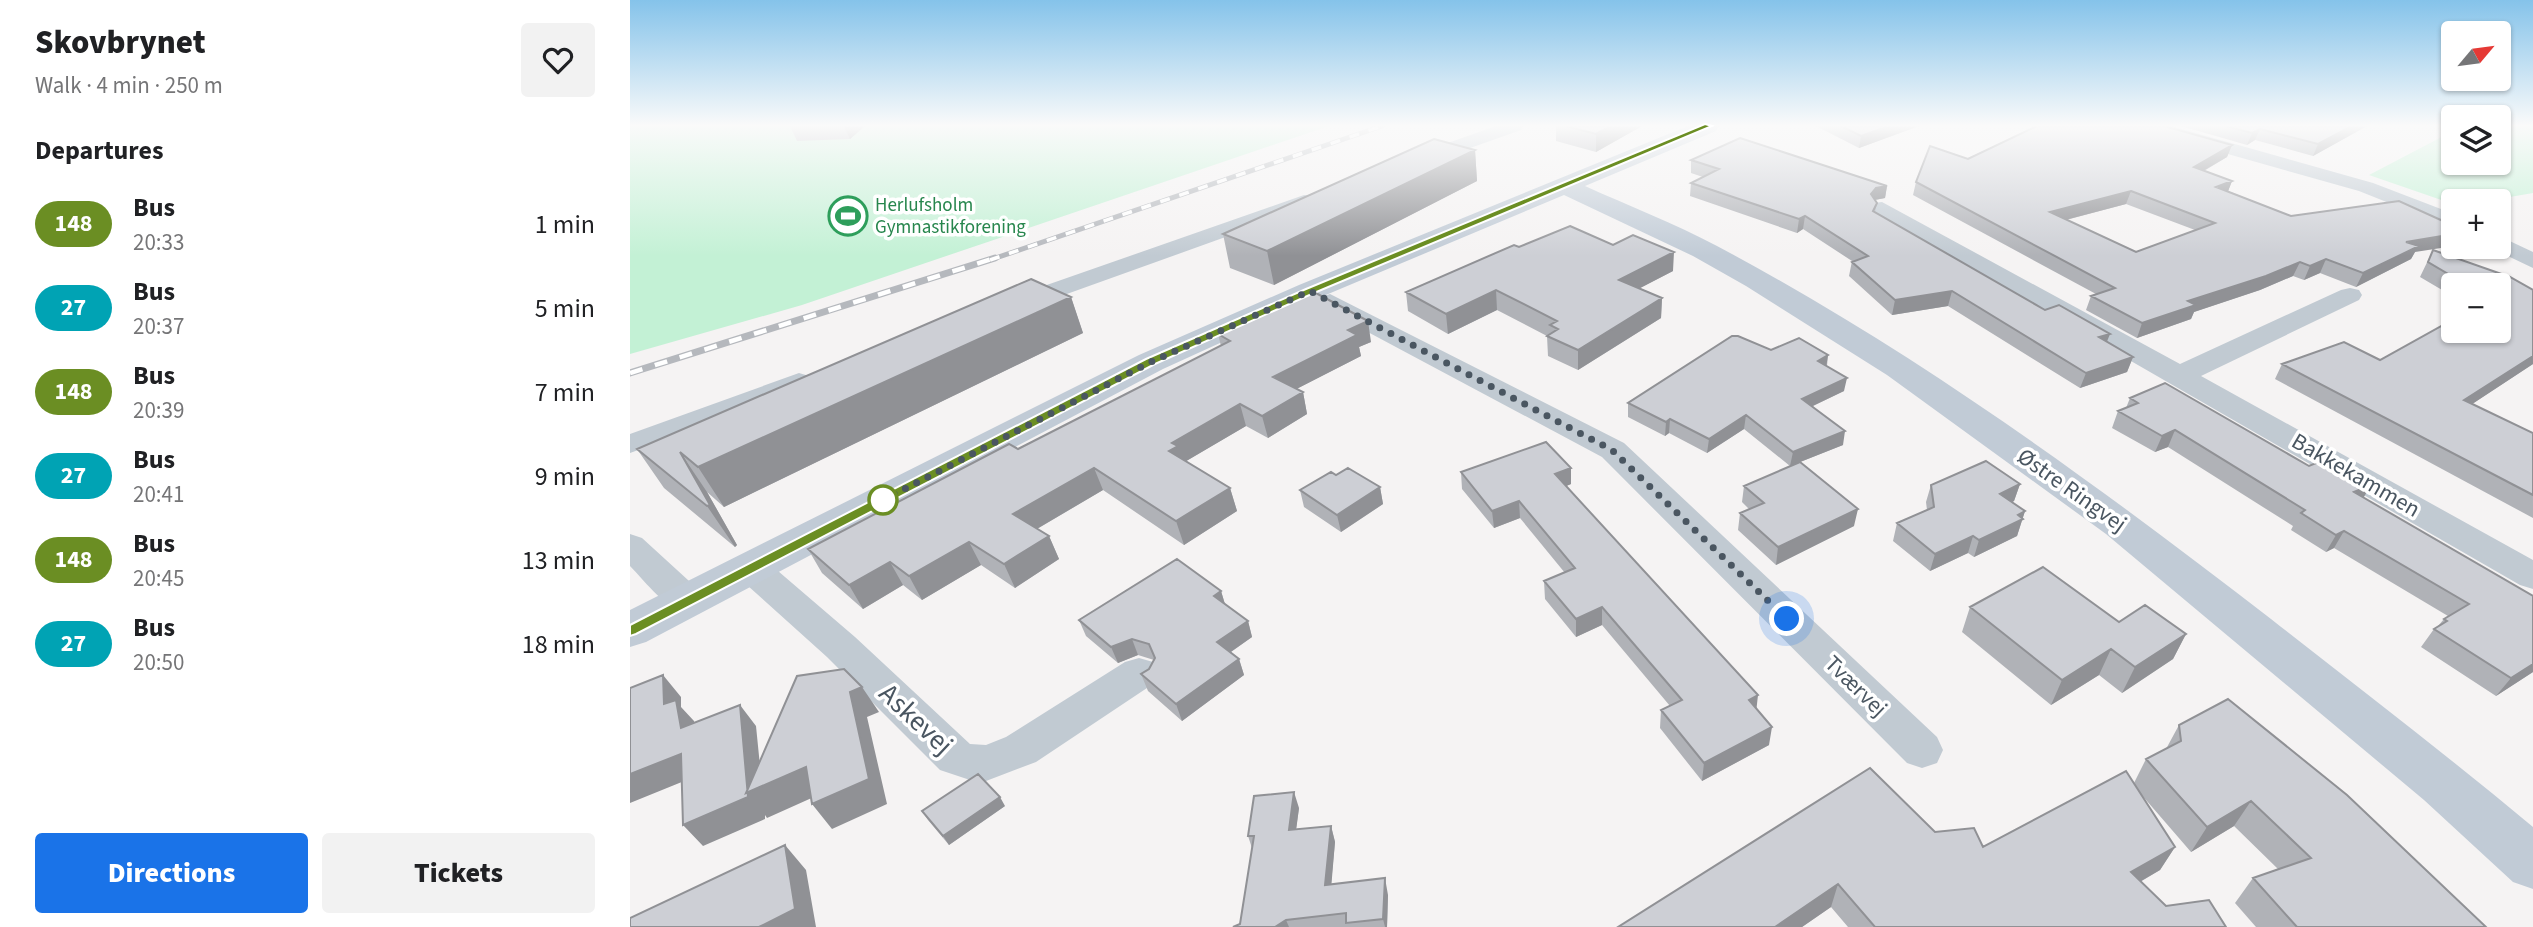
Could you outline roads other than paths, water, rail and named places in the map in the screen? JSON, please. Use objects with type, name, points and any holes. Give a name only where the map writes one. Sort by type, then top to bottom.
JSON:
[{"type":"street","points":[[630,629],[1151,362],[1310,291],[1605,169]]},
{"type":"street","points":[[2303,169],[2366,187],[2441,217]]},
{"type":"street","name":"Østre Ringvej","points":[[1565,186],[1703,250],[1757,280],[1899,368],[2121,524],[2443,784],[2533,863]]},
{"type":"street","points":[[990,314],[1324,194]]},
{"type":"street","name":"Bakkekammen","points":[[1881,208],[2180,374],[2533,576]]},
{"type":"street","points":[[2511,249],[2533,261]]},
{"type":"street","name":"Tværvej","points":[[1310,291],[1612,450],[1922,750]]},
{"type":"street","points":[[2180,374],[2350,295]]},
{"type":"street","points":[[630,444],[824,373]]},
{"type":"street","points":[[630,545],[687,600]]},
{"type":"street","name":"Askevej","points":[[751,568],[841,647],[955,757],[971,764],[985,764],[1002,759],[1025,747],[1139,673]]},
{"type":"railway","points":[[990,260],[1255,169]]},
{"type":"railway","points":[[630,373],[995,258]]},
{"type":"place","name":"Herlufsholm Gymnastikforening","points":[[848,216]]}]
